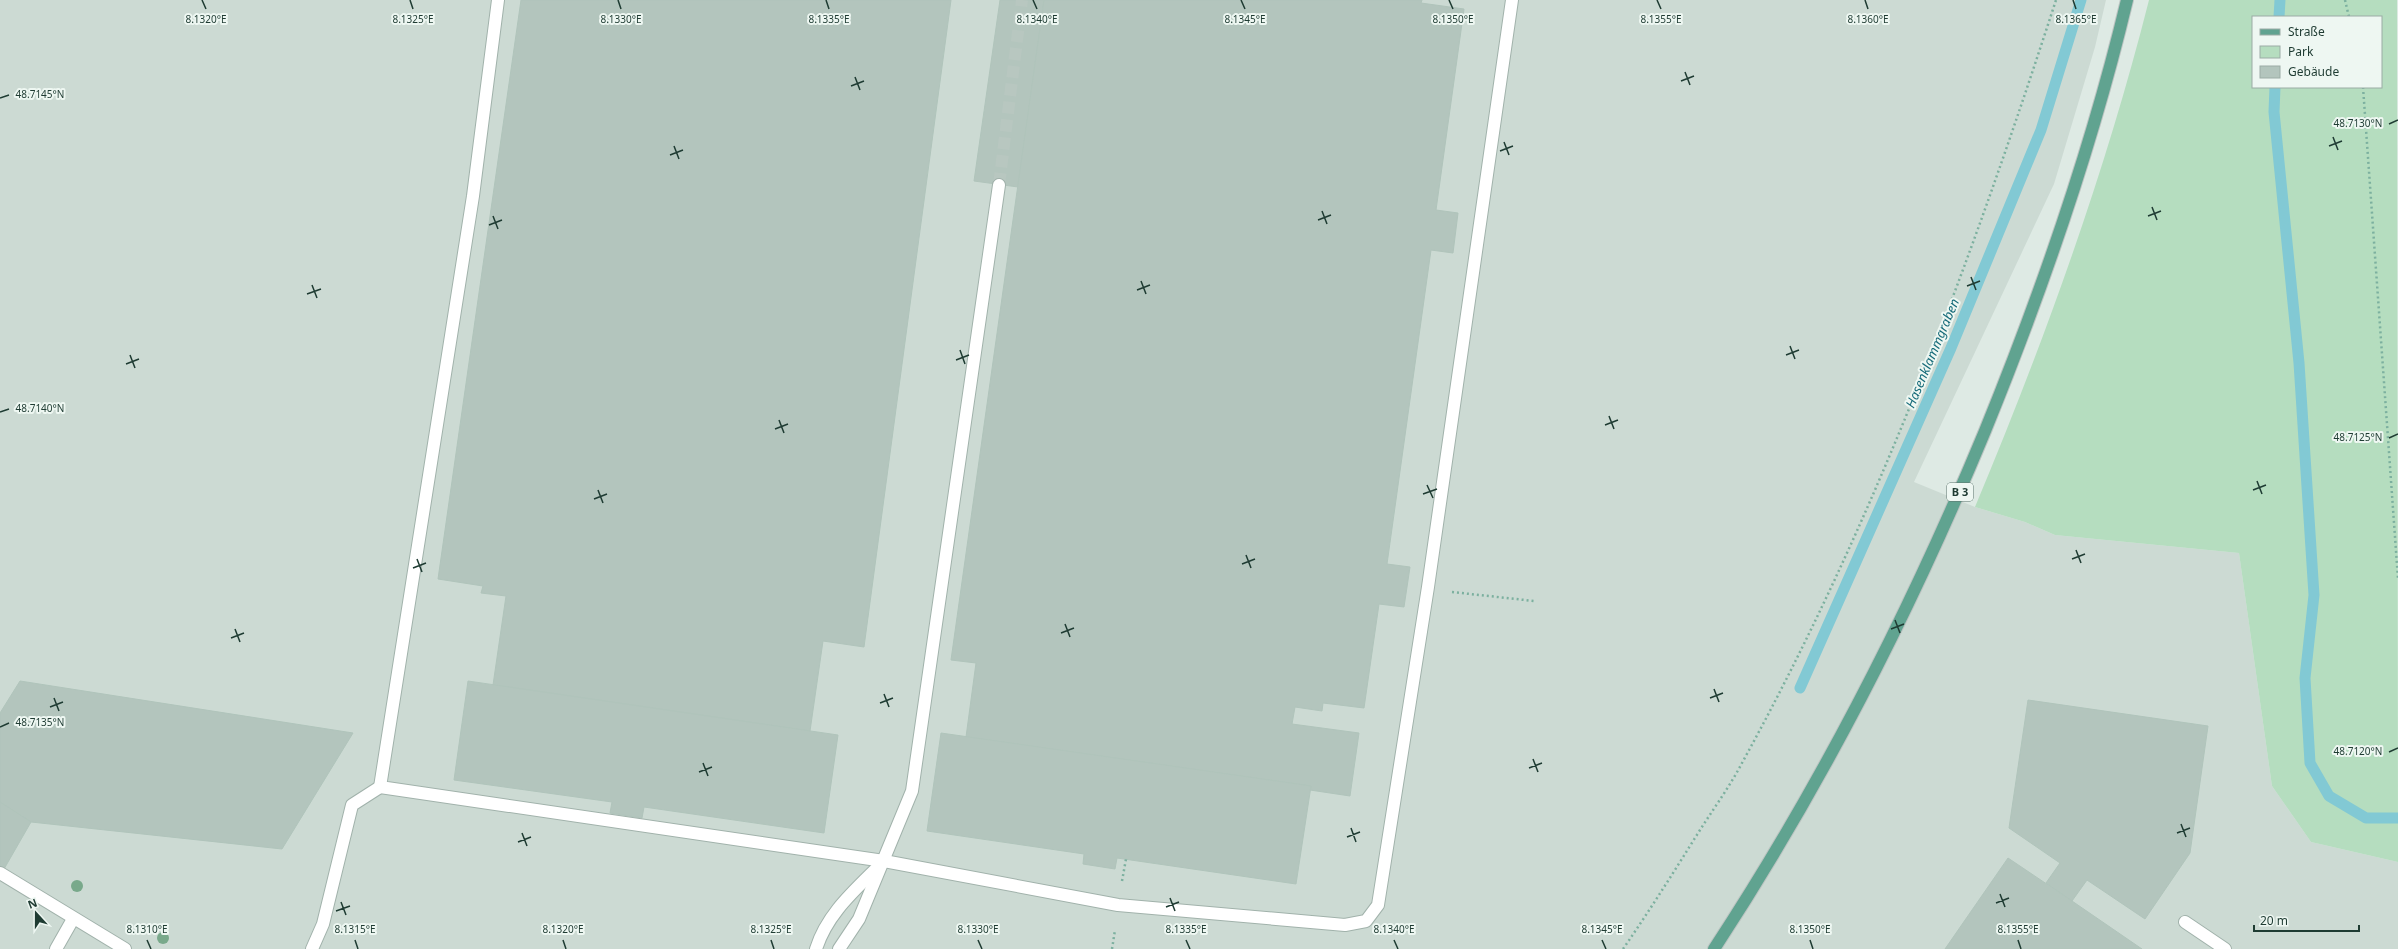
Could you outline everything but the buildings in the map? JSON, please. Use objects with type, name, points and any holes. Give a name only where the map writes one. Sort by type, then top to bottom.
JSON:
[{"type":"main road","name":"B 3","points":[[1714,949],[1811,789],[1853,713],[1889,645],[1956,499],[2017,353],[2044,279],[2093,128],[2127,0]]},
{"type":"street","points":[[380,786],[473,196],[498,0]]},
{"type":"street","points":[[312,949],[323,924],[352,805],[380,786],[884,861],[1118,905],[1345,925],[1366,921],[1378,905],[1428,587],[1512,0]]},
{"type":"street","points":[[839,949],[859,919],[912,791],[999,185]]},
{"type":"street","points":[[816,949],[821,935],[837,908],[884,861]]},
{"type":"street","points":[[0,873],[125,949]]},
{"type":"street","points":[[56,949],[74,919]]},
{"type":"street","points":[[2185,922],[2225,949]]},
{"type":"path","points":[[1623,949],[1741,766],[1807,640],[1879,484],[1984,214],[2012,136],[2056,0]]},
{"type":"path","points":[[2345,0],[2349,16]]},
{"type":"path","points":[[2363,88],[2398,579]]},
{"type":"path","points":[[1449,592],[1534,601]]},
{"type":"shaded area","points":[[0,0],[2106,0],[2095,47],[2054,184],[1914,482],[1975,507],[2025,522],[2055,535],[2239,553],[2272,786],[2311,842],[2398,862],[2398,949],[0,949]]},
{"type":"green space","points":[[2149,0],[2397,0],[2398,862],[2311,842],[2272,786],[2239,553],[2055,535],[2025,522],[1975,507],[2049,320],[2093,193],[2113,129]]},
{"type":"waterway","name":"Hasenklammgraben","points":[[1800,688],[1951,348],[2041,130],[2081,0]]},
{"type":"waterway","points":[[2279,16],[2280,0]]},
{"type":"waterway","points":[[2275,88],[2274,112],[2299,363],[2314,595],[2305,678],[2310,763],[2329,796],[2366,818],[2398,818]]},
{"type":"tunnel","points":[[999,185],[1022,0]]}]
